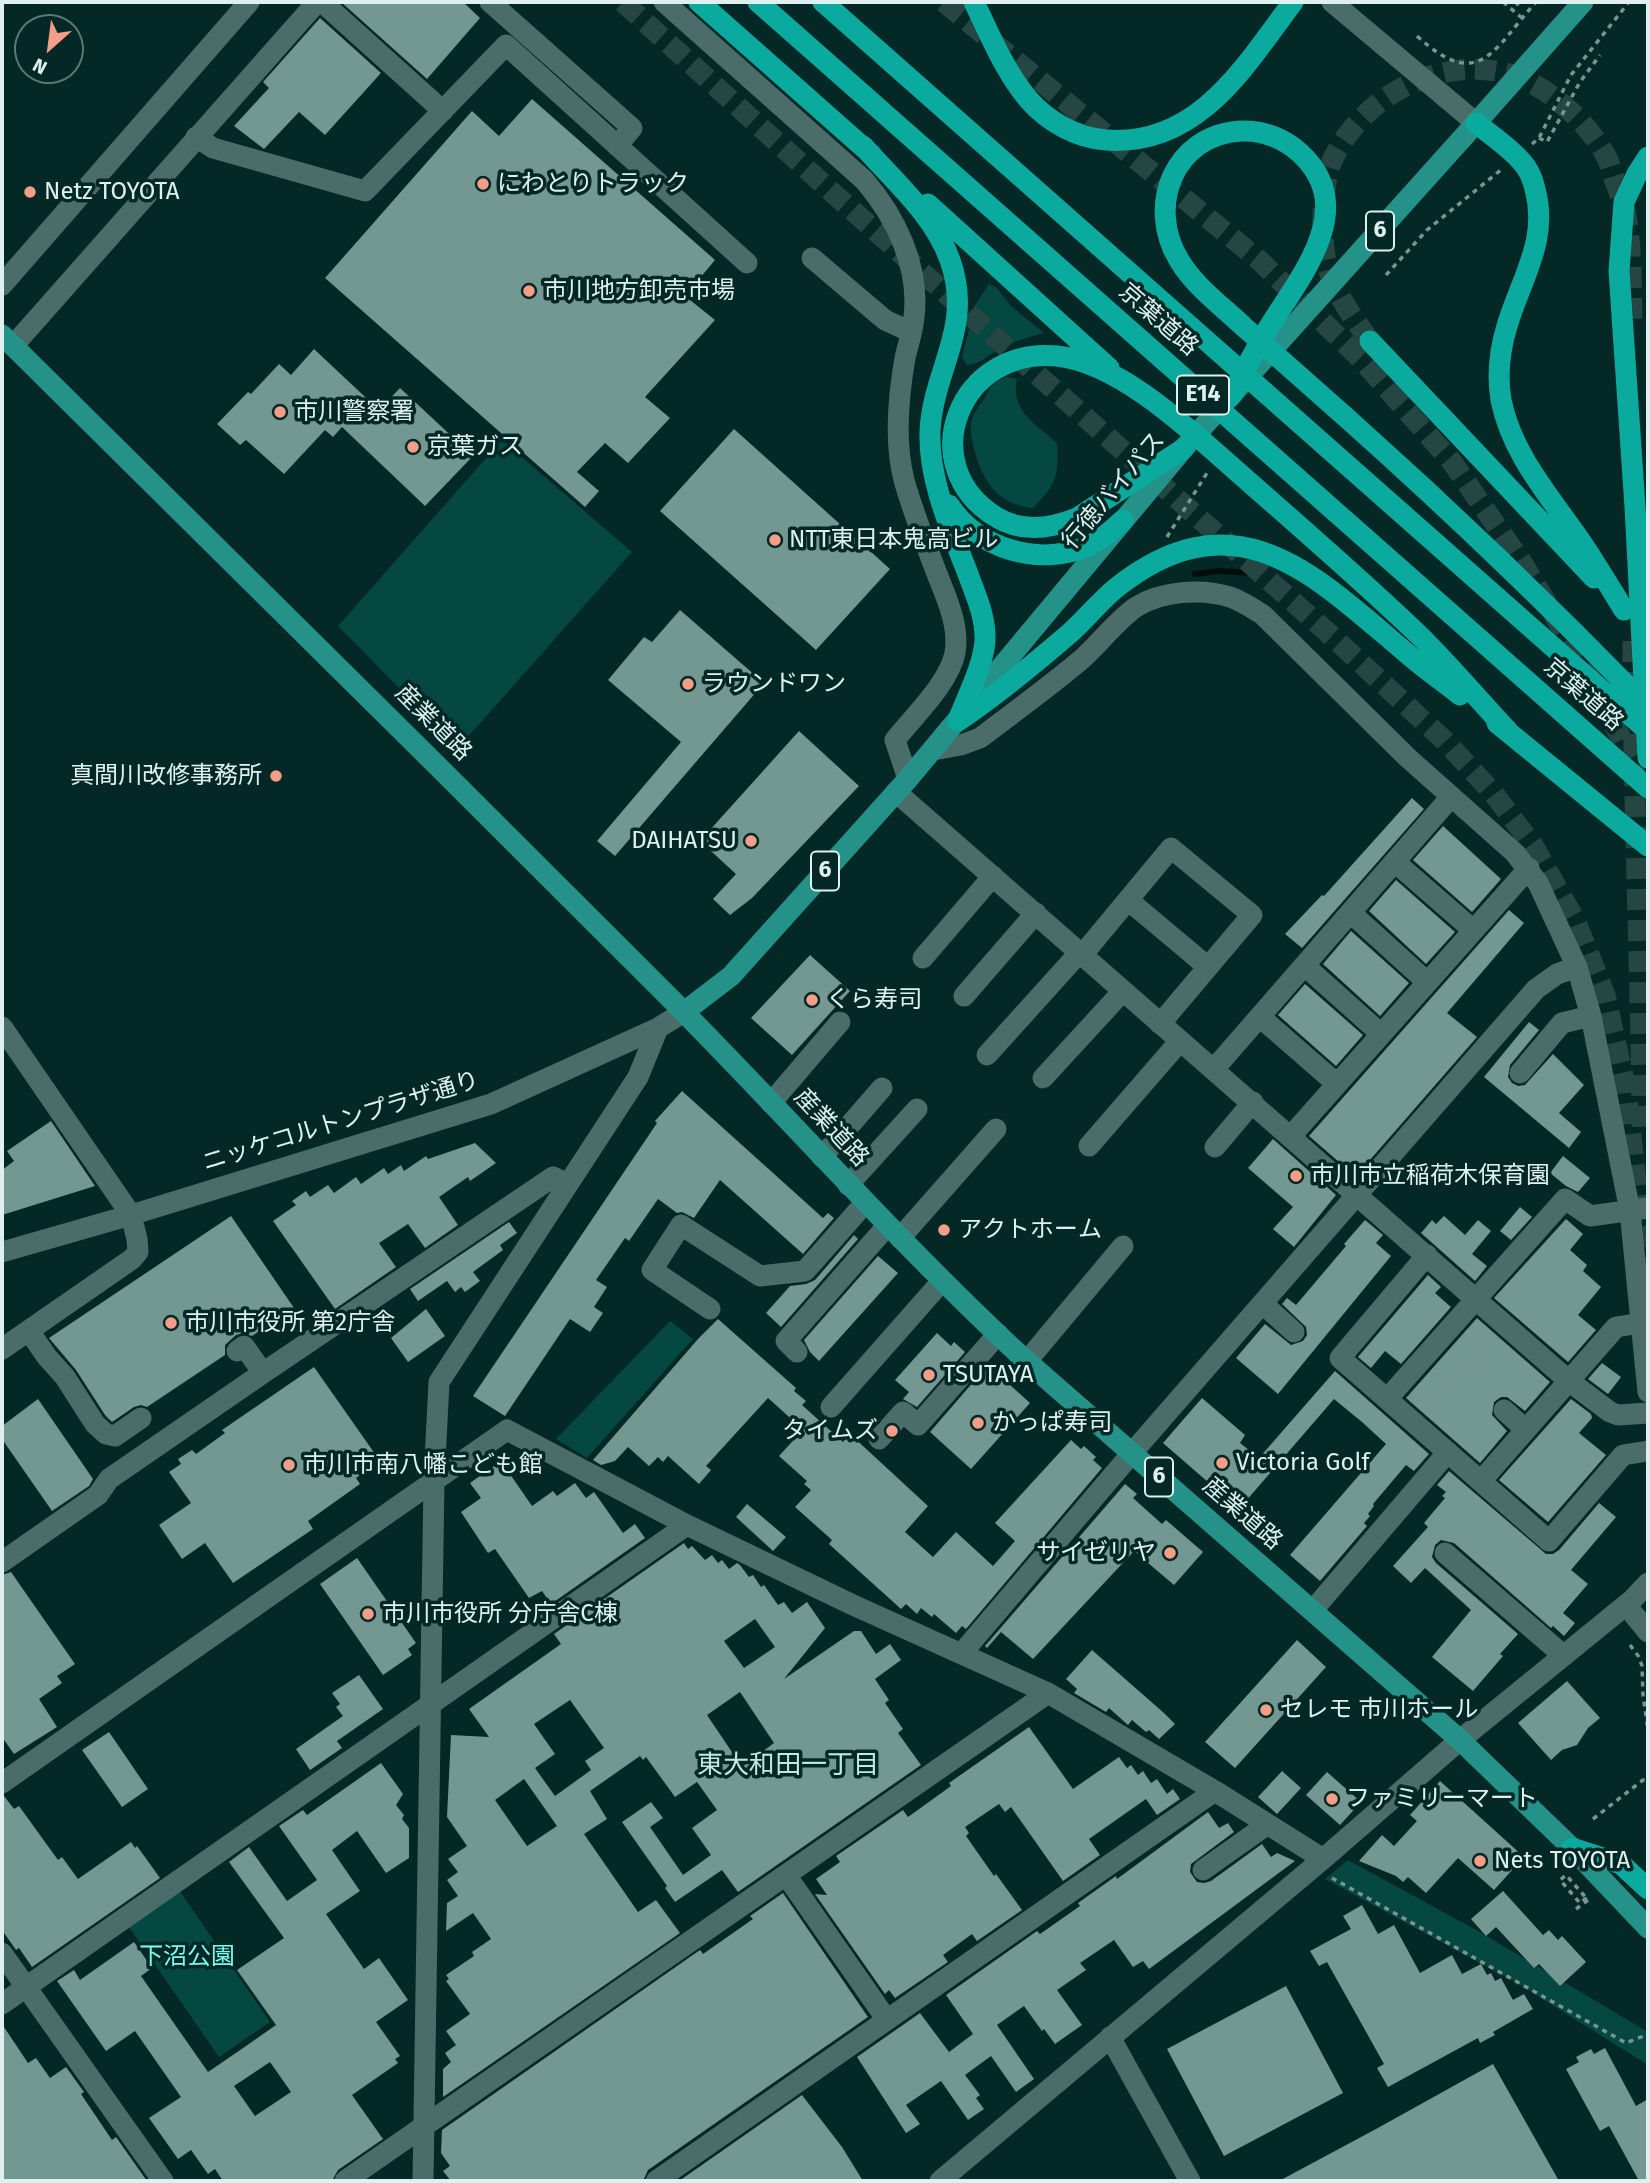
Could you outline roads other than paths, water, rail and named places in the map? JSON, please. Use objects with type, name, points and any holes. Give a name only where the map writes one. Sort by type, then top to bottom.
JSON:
[{"type":"highway","points":[[699,2],[863,146],[1125,384]]},
{"type":"highway","name":"京葉道路","points":[[758,2],[1648,788]]},
{"type":"highway","name":"京葉道路","points":[[823,2],[1648,731]]},
{"type":"highway","points":[[974,2],[1001,58],[1030,101],[1060,126],[1080,135],[1119,141],[1158,135],[1175,128],[1203,110],[1227,87],[1293,2]]},
{"type":"highway","points":[[1476,123],[1523,162],[1533,181],[1540,218],[1535,255],[1507,327],[1502,351],[1499,377],[1506,419],[1516,444],[1539,483],[1624,610]]},
{"type":"highway","points":[[1231,396],[1276,333],[1321,240],[1325,224],[1323,190],[1308,160],[1284,141],[1258,131],[1229,132],[1206,141],[1188,154],[1173,174],[1164,214],[1166,230],[1184,268],[1206,292],[1460,522],[1583,639],[1648,707]]},
{"type":"highway","points":[[863,146],[921,211],[943,243],[951,261],[957,297],[956,327],[930,431],[931,453],[939,490],[979,602],[984,624],[983,654],[958,721]]},
{"type":"highway","points":[[1648,157],[1624,202],[1619,271],[1648,758]]},
{"type":"highway","points":[[1370,341],[1648,636]]},
{"type":"highway","points":[[1183,449],[1077,518],[1045,528],[1015,526],[982,507],[967,490],[953,445],[959,411],[979,380],[991,370],[1021,358],[1058,356],[1101,370],[1169,412],[1320,544],[1424,640],[1508,732]]},
{"type":"highway","points":[[939,490],[968,528],[998,545],[1024,553],[1049,555],[1072,552],[1091,545],[1123,520]]},
{"type":"highway","points":[[958,721],[986,702],[1061,640],[1131,576],[1171,555],[1216,546],[1264,552],[1315,577],[1344,598],[1411,657],[1648,846]]},
{"type":"highway","points":[[1572,1848],[1622,1864],[1648,1889]]},
{"type":"main road","name":"6","points":[[1276,333],[1476,123],[1583,2]]},
{"type":"main road","name":"産業道路","points":[[7,340],[414,741],[684,1012],[942,1281],[1027,1361],[1460,1740],[1572,1848],[1648,1928]]},
{"type":"main road","name":"行徳バイパス","points":[[684,1012],[732,975],[902,785],[1183,449],[1231,396]]},
{"type":"street","points":[[2,285],[249,2]]},
{"type":"street","points":[[7,340],[317,2]]},
{"type":"street","points":[[322,2],[443,111]]},
{"type":"street","points":[[490,2],[632,128],[617,146]]},
{"type":"street","points":[[664,2],[849,165],[877,194],[898,229],[910,266],[915,314],[899,399],[900,454],[913,511],[952,613],[956,633],[955,653],[948,671],[895,740],[902,785],[993,876],[1569,1381],[1610,1412],[1618,1415],[1648,1413]]},
{"type":"street","points":[[1332,2],[1476,123]]},
{"type":"street","points":[[196,137],[213,148],[365,191],[506,45],[747,263]]},
{"type":"street","points":[[812,258],[886,320],[911,332]]},
{"type":"street","points":[[933,750],[980,738],[1082,658],[1135,608],[1149,600],[1177,594],[1213,593],[1247,604],[1263,615],[1408,758],[1516,853],[1538,883],[1577,967],[1639,1210],[1641,1323],[1648,1392]]},
{"type":"street","points":[[1214,1069],[1451,797]]},
{"type":"street","points":[[987,1055],[1082,953],[1171,848],[1252,915],[1160,1024]]},
{"type":"street","points":[[1395,862],[1473,930]]},
{"type":"street","points":[[1290,1136],[1529,868]]},
{"type":"street","points":[[923,959],[993,876]]},
{"type":"street","points":[[1128,900],[1208,967]]},
{"type":"street","points":[[964,996],[1036,913]]},
{"type":"street","points":[[1351,913],[1427,982]]},
{"type":"street","points":[[1305,966],[1381,1034]]},
{"type":"street","points":[[962,1653],[1132,1453],[1536,989],[1557,974],[1577,967]]},
{"type":"street","points":[[1043,1078],[1124,991]]},
{"type":"street","name":"ニッケコルトンプラザ通り","points":[[2,1252],[491,1104],[658,1028],[684,1012]]},
{"type":"street","points":[[1520,1073],[1562,1023],[1591,1016]]},
{"type":"street","points":[[1260,1017],[1337,1084]]},
{"type":"street","points":[[771,1103],[840,1022]]},
{"type":"street","points":[[2,1027],[131,1215],[138,1252],[132,1259],[2,1349]]},
{"type":"street","points":[[423,2181],[434,1480],[439,1382],[638,1077],[658,1028]]},
{"type":"street","points":[[1089,1146],[1180,1041]]},
{"type":"street","points":[[822,1157],[881,1087]]},
{"type":"street","points":[[1214,1147],[1253,1102]]},
{"type":"street","points":[[848,1185],[917,1110]]},
{"type":"street","points":[[797,1352],[786,1341],[996,1129]]},
{"type":"street","points":[[2,1562],[98,1495],[109,1479],[553,1177],[567,1184]]},
{"type":"street","points":[[1387,1399],[1565,1199],[1590,1216],[1639,1210]]},
{"type":"street","points":[[710,1309],[652,1270],[681,1226],[760,1276],[805,1271],[865,1203]]},
{"type":"street","points":[[1027,1361],[1124,1246]]},
{"type":"street","points":[[1427,1255],[1340,1357],[1387,1399],[1549,1541],[1623,1455],[1648,1451]]},
{"type":"street","points":[[831,1407],[942,1281]]},
{"type":"street","points":[[1263,1304],[1294,1332]]},
{"type":"street","points":[[1481,1481],[1616,1327],[1641,1323]]},
{"type":"street","points":[[29,1331],[47,1357],[67,1375],[85,1401],[95,1424],[106,1434],[116,1436],[141,1418]]},
{"type":"street","points":[[879,1440],[903,1412],[918,1425],[998,1334]]},
{"type":"street","points":[[237,1351],[244,1346],[262,1373]]},
{"type":"street","points":[[1504,1410],[1526,1430]]},
{"type":"street","points":[[2,1783],[508,1430],[687,1525],[853,1605],[1048,1693],[1268,1824],[1318,1864]]},
{"type":"street","points":[[1313,1610],[1448,1452]]},
{"type":"street","points":[[2,2004],[687,1525]]},
{"type":"street","points":[[1446,1553],[1564,1656]]},
{"type":"street","points":[[940,2181],[1318,1864],[1460,1740],[1626,1605],[1648,1583]]},
{"type":"street","points":[[1626,1605],[1648,1633]]},
{"type":"street","points":[[345,2181],[1048,1693]]},
{"type":"street","points":[[656,2181],[1215,1791]]},
{"type":"street","points":[[1203,1870],[1268,1824]]},
{"type":"street","points":[[786,1875],[887,2020]]},
{"type":"street","points":[[2,1953],[163,2181]]},
{"type":"street","points":[[1110,2037],[1190,2181]]},
{"type":"waterway","points":[[1195,574],[1218,571],[1253,573]]},
{"type":"tunnel","points":[[623,2],[844,203],[1335,639],[1445,741],[1494,794],[1534,847],[1576,922],[1605,995],[1626,1089],[1647,1285]]},
{"type":"tunnel","points":[[944,2],[1259,260],[1362,360],[1452,462],[1523,564],[1584,665],[1631,758]]},
{"type":"tunnel","points":[[1370,341],[1340,297],[1326,262],[1323,221],[1325,189],[1331,163],[1344,140],[1361,119],[1381,101],[1403,87],[1453,71],[1480,69],[1521,78],[1550,94],[1588,130],[1606,156],[1626,216],[1632,322]]},
{"type":"tunnel","points":[[1633,641],[1642,1127]]},
{"type":"place","name":"にわとりトラック","points":[[483,184]]},
{"type":"place","name":"Netz TOYOTA","points":[[30,192]]},
{"type":"place","name":"市川地方卸売市場","points":[[529,291]]},
{"type":"place","name":"市川警察署","points":[[280,412]]},
{"type":"place","name":"京葉ガス","points":[[413,447]]},
{"type":"place","name":"NTT東日本鬼高ビル","points":[[775,540]]},
{"type":"place","name":"ラウンドワン","points":[[688,684]]},
{"type":"place","name":"真間川改修事務所","points":[[276,776]]},
{"type":"place","name":"DAIHATSU","points":[[751,841]]},
{"type":"place","name":"くら寿司","points":[[812,1000]]},
{"type":"place","name":"市川市立稲荷木保育園","points":[[1296,1176]]},
{"type":"place","name":"アクトホーム","points":[[944,1230]]},
{"type":"place","name":"市川市役所 第2庁舎","points":[[171,1323]]},
{"type":"place","name":"TSUTAYA","points":[[929,1375]]},
{"type":"place","name":"かっぱ寿司","points":[[978,1423]]},
{"type":"place","name":"タイムズ","points":[[892,1431]]},
{"type":"place","name":"Victoria Golf","points":[[1222,1463]]},
{"type":"place","name":"市川市南八幡こども館","points":[[289,1465]]},
{"type":"place","name":"サイゼリヤ","points":[[1170,1553]]},
{"type":"place","name":"市川市役所 分庁舎C棟","points":[[368,1614]]},
{"type":"place","name":"セレモ 市川ホール","points":[[1266,1710]]},
{"type":"place","name":"ファミリーマート","points":[[1332,1799]]},
{"type":"place","name":"Nets TOYOTA","points":[[1480,1861]]},
{"type":"district","name":"東大和田一丁目","points":[[788,1766]]},
{"type":"park label","name":"下沼公園","points":[[187,1957]]}]
